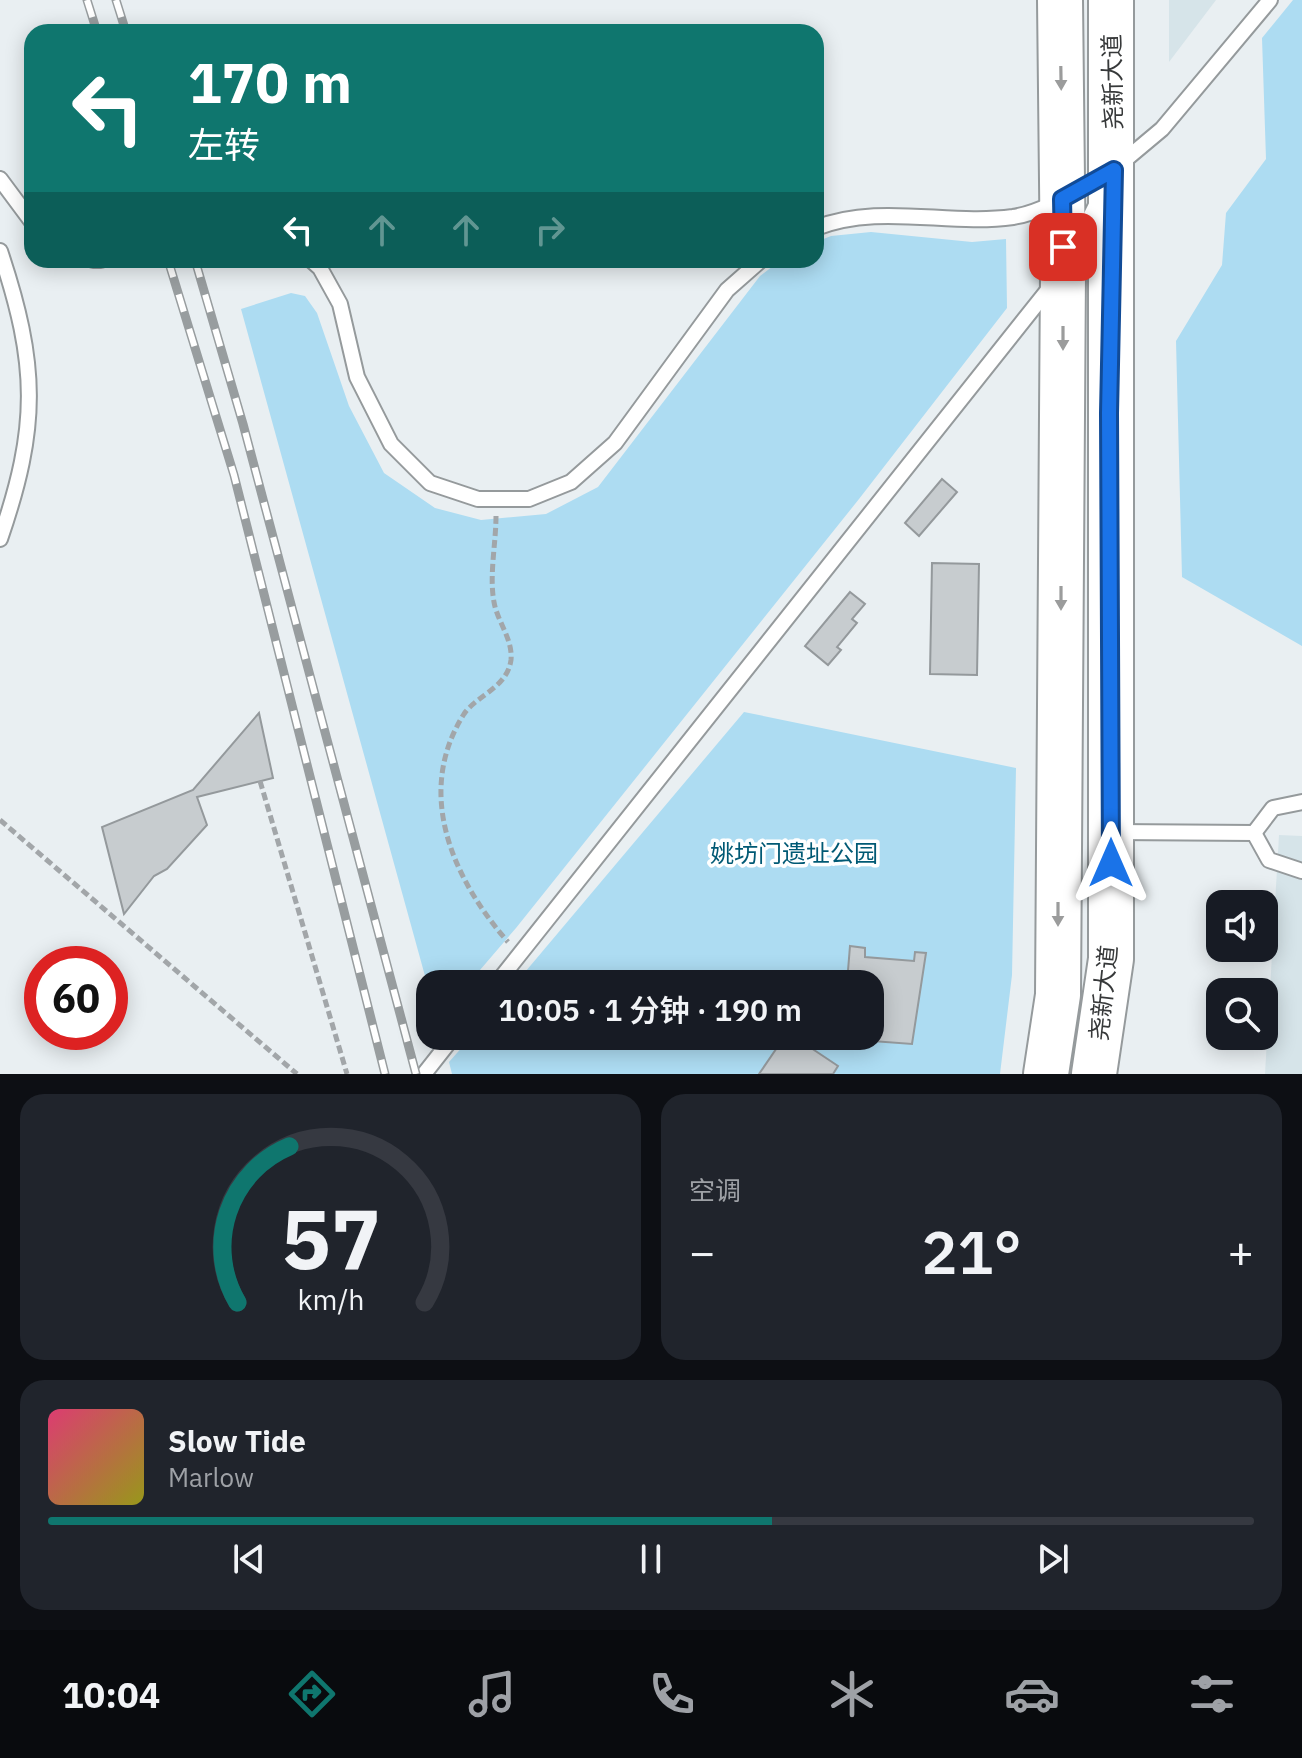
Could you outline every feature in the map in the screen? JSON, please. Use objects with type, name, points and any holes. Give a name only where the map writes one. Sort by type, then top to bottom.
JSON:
[{"type":"main road","name":"尧新大道","points":[[1046,1074],[1058,995],[1063,271],[1060,0]]},
{"type":"main road","name":"尧新大道","points":[[1094,1074],[1111,959],[1109,413],[1114,170],[1111,0]]},
{"type":"lane","points":[[824,225],[839,218],[868,216],[1014,217],[1062,199],[1114,170],[1162,129],[1270,0]]},
{"type":"lane","points":[[507,970],[1063,271],[1114,170]]},
{"type":"lane","points":[[0,179],[24,211]]},
{"type":"lane","points":[[0,251],[17,303],[30,384],[28,441],[0,539]]},
{"type":"lane","points":[[320,268],[340,304],[357,377],[391,444],[430,483],[478,499],[529,499],[571,482],[615,443],[727,290],[752,268]]},
{"type":"lane","points":[[1254,833],[1273,808],[1302,802]]},
{"type":"lane","points":[[1110,832],[1254,833]]},
{"type":"lane","points":[[1254,833],[1269,860],[1302,871]]},
{"type":"lane","points":[[424,1074],[443,1050]]},
{"type":"path","points":[[496,499],[494,601],[507,634],[511,660],[504,677],[487,696],[466,712],[447,750],[441,797],[444,834],[467,887],[492,923],[520,954]]},
{"type":"path","points":[[260,781],[347,1074]]},
{"type":"path","points":[[0,820],[297,1074]]},
{"type":"shaded area","points":[[1169,0],[1216,0],[1169,62]]},
{"type":"shaded area","points":[[1279,835],[1302,836],[1302,1074],[1265,1074],[1266,1050],[1278,1050],[1278,978],[1271,978],[1272,962],[1278,962],[1276,890]]},
{"type":"green space","points":[[1293,0],[1302,0],[1302,646],[1182,577],[1176,341],[1222,265],[1226,213],[1266,159],[1262,38]]},
{"type":"green space","points":[[871,232],[972,242],[1006,239],[1007,308],[859,499],[480,970],[423,970],[241,309],[291,293],[305,296],[317,313],[349,406],[384,473],[435,508],[481,520],[546,514],[598,487],[760,276],[770,268],[824,268],[824,239]]},
{"type":"green space","name":"姚坊门遗址公园","points":[[744,712],[1016,768],[1012,975],[1000,1074],[452,1074],[449,1062],[460,1050],[884,1050],[884,970],[527,970]]},
{"type":"building","points":[[942,479],[957,492],[919,536],[905,523]]},
{"type":"building","points":[[932,563],[979,564],[977,675],[930,674]]},
{"type":"building","points":[[850,592],[865,604],[852,619],[857,623],[837,647],[841,650],[828,665],[805,646]]},
{"type":"building","points":[[259,713],[273,778],[197,797],[207,825],[167,869],[154,876],[124,914],[102,827],[193,790]]},
{"type":"building","points":[[850,946],[865,948],[865,957],[914,961],[915,952],[926,953],[912,1044],[884,1042],[884,970],[848,970]]},
{"type":"building","points":[[775,1050],[814,1050],[838,1066],[833,1074],[759,1074]]},
{"type":"railway","points":[[87,0],[94,24]]},
{"type":"railway","points":[[116,0],[124,24]]},
{"type":"railway","points":[[170,268],[234,475],[385,1074]]},
{"type":"railway","points":[[197,268],[243,424],[416,1074]]},
{"type":"route","points":[[1063,247],[1062,199],[1114,170],[1109,413],[1111,863]]}]
